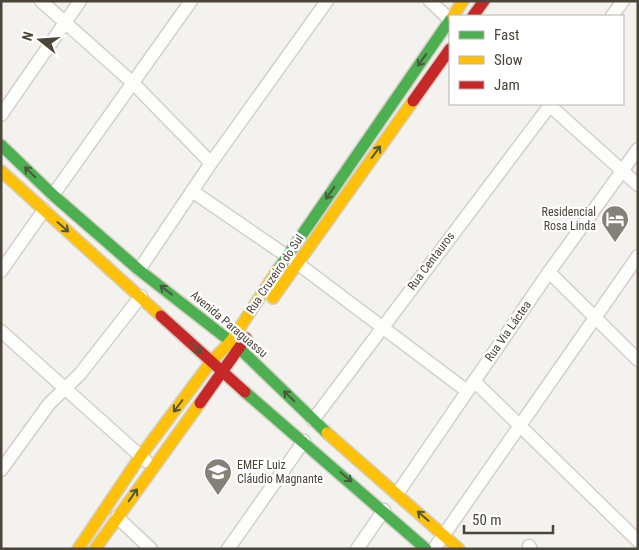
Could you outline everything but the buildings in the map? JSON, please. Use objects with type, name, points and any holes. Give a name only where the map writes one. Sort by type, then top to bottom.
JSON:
[{"type":"street","points":[[41,1],[133,83],[211,163]]},
{"type":"street","points":[[1,115],[80,1]]},
{"type":"street","points":[[53,195],[191,1]]},
{"type":"street","points":[[139,270],[211,163],[327,1]]},
{"type":"street","points":[[430,1],[449,19]]},
{"type":"street","points":[[454,15],[463,1]]},
{"type":"street","points":[[474,15],[484,1]]},
{"type":"street","points":[[613,15],[623,1]]},
{"type":"street","name":"Rua Cruzeiro do Sul","points":[[95,549],[223,370],[235,344],[378,124],[449,21]]},
{"type":"street","name":"Rua Cruzeiro do Sul","points":[[292,259],[390,134],[449,50]]},
{"type":"street","name":"Rua Centauros","points":[[313,420],[549,105]]},
{"type":"street","points":[[551,105],[638,185]]},
{"type":"street","points":[[378,124],[390,134]]},
{"type":"street","name":"Avenida Paraguassu","points":[[1,145],[53,195],[139,270],[235,344],[313,420],[459,549]]},
{"type":"street","name":"Rua Via Láctea","points":[[397,494],[549,272],[638,149]]},
{"type":"street","points":[[1,171],[141,296],[211,362],[223,370],[384,510],[426,549]]},
{"type":"street","points":[[192,191],[292,259],[471,386],[520,425],[638,542]]},
{"type":"street","points":[[1,271],[44,210]]},
{"type":"street","points":[[434,549],[638,256]]},
{"type":"street","points":[[549,272],[638,360]]},
{"type":"street","points":[[1,470],[49,404],[80,374],[141,296]]},
{"type":"street","points":[[1,331],[153,467]]},
{"type":"street","name":"Rua Cruzeiro do Sul","points":[[78,549],[140,457],[211,362],[235,344]]},
{"type":"street","points":[[231,548],[304,441]]},
{"type":"street","points":[[357,549],[384,510]]},
{"type":"street","points":[[117,517],[151,549]]},
{"type":"traffic: fast","points":[[277,271],[449,21]]},
{"type":"traffic: fast","points":[[1,145],[53,195],[139,270],[239,348],[327,433]]},
{"type":"traffic: fast","points":[[245,392],[426,549]]},
{"type":"traffic: slow","points":[[454,15],[463,1]]},
{"type":"traffic: slow","points":[[273,298],[413,101]]},
{"type":"traffic: slow","points":[[1,171],[161,316]]},
{"type":"traffic: slow","points":[[78,549],[140,457],[211,362],[231,341],[277,271]]},
{"type":"traffic: slow","points":[[95,549],[200,403]]},
{"type":"traffic: slow","points":[[327,433],[459,549]]},
{"type":"traffic: jam","points":[[474,15],[484,1]]},
{"type":"traffic: jam","points":[[413,101],[449,50]]},
{"type":"traffic: jam","points":[[161,316],[245,392]]},
{"type":"traffic: jam","points":[[200,403],[246,338]]},
{"type":"place","name":"Residencial Rosa Linda","points":[[615,243]]},
{"type":"place","name":"EMEF Luiz Cláudio Magnante","points":[[218,496]]}]
